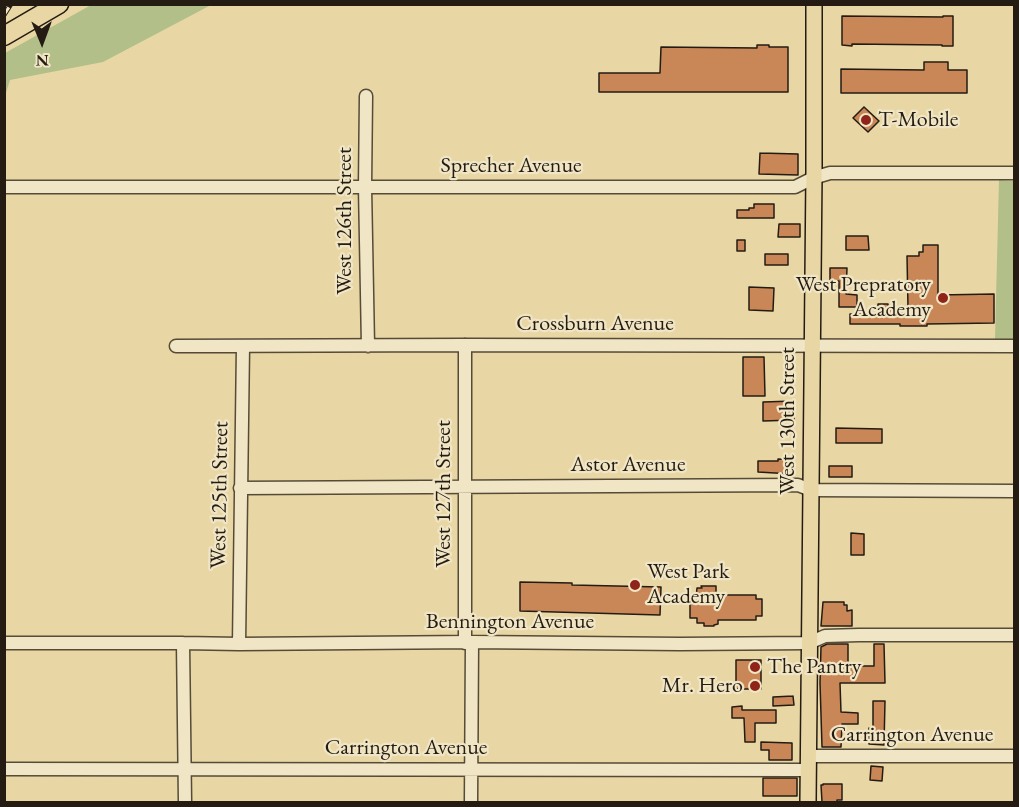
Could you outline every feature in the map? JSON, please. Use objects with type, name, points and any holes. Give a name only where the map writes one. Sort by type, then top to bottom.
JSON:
[{"type":"highway","points":[[4,36],[55,7]]},
{"type":"main road","name":"West 130th Street","points":[[808,802],[814,4]]},
{"type":"street","name":"West 126th Street","points":[[366,96],[368,346]]},
{"type":"street","name":"Sprecher Avenue","points":[[4,187],[795,187],[830,173],[1014,173]]},
{"type":"street","name":"West 127th Street","points":[[465,345],[465,487],[471,802]]},
{"type":"street","name":"Crossburn Avenue","points":[[176,346],[1014,346]]},
{"type":"street","name":"West 125th Street","points":[[239,644],[243,346]]},
{"type":"street","name":"Astor Avenue","points":[[240,488],[798,486],[811,490],[1014,491]]},
{"type":"street","name":"Bennington Avenue","points":[[4,643],[809,643],[825,636],[859,634],[1014,635]]},
{"type":"street","points":[[183,643],[185,802]]},
{"type":"street","name":"Carrington Avenue","points":[[4,769],[470,769],[808,763],[1014,756]]},
{"type":"green space","points":[[91,5],[211,5],[103,62],[10,80],[5,96],[5,53]]},
{"type":"green space","points":[[999,180],[1014,181],[1014,339],[995,339]]},
{"type":"building","points":[[842,16],[953,16],[953,46],[842,45]]},
{"type":"building","points":[[757,45],[788,47],[788,92],[599,92],[599,73],[660,73],[661,47],[757,48]]},
{"type":"building","points":[[924,62],[948,62],[948,70],[967,70],[967,93],[841,93],[841,69],[924,70]]},
{"type":"building","name":"T-Mobile","points":[[864,107],[879,121],[868,132],[853,118]]},
{"type":"building","points":[[760,153],[798,154],[798,175],[759,174]]},
{"type":"building","points":[[754,204],[774,204],[774,218],[737,218],[737,210],[749,210],[749,208],[754,208]]},
{"type":"building","points":[[779,224],[800,224],[800,237],[778,237]]},
{"type":"building","points":[[846,236],[868,236],[869,250],[846,250]]},
{"type":"building","points":[[737,240],[745,240],[745,251],[737,251]]},
{"type":"building","points":[[923,245],[938,245],[938,295],[994,294],[994,323],[927,324],[927,326],[850,324],[850,314],[878,314],[878,304],[888,304],[888,308],[908,308],[907,256],[919,256],[919,252],[923,252]]},
{"type":"building","points":[[765,254],[788,254],[788,265],[765,265]]},
{"type":"building","points":[[830,268],[847,268],[846,294],[857,295],[857,307],[839,307],[839,281],[830,281]]},
{"type":"building","points":[[749,287],[774,288],[773,311],[749,310]]},
{"type":"building","points":[[743,357],[764,357],[765,396],[743,396]]},
{"type":"building","points":[[794,401],[794,420],[763,421],[763,402]]},
{"type":"building","points":[[836,428],[882,429],[882,443],[836,443]]},
{"type":"building","points":[[778,459],[793,460],[792,474],[758,472],[758,461],[778,461]]},
{"type":"building","points":[[829,466],[852,466],[852,477],[829,477]]},
{"type":"building","points":[[851,533],[864,534],[864,555],[851,555]]},
{"type":"building","points":[[520,582],[661,587],[660,615],[520,611]]},
{"type":"building","points":[[701,586],[716,586],[716,595],[756,595],[756,599],[762,599],[762,616],[756,616],[756,620],[718,620],[718,624],[714,626],[697,623],[697,618],[690,618],[690,597],[696,597],[697,588],[702,588]]},
{"type":"building","points":[[823,602],[844,602],[844,605],[847,605],[847,611],[852,610],[852,626],[821,626]]},
{"type":"building","points":[[827,644],[848,644],[848,666],[874,666],[874,644],[884,644],[885,683],[840,683],[841,712],[858,713],[858,724],[842,724],[841,747],[822,747],[821,647]]},
{"type":"building","points":[[736,660],[761,660],[761,689],[736,689]]},
{"type":"building","points":[[793,696],[794,705],[773,706],[773,697]]},
{"type":"building","points":[[873,701],[885,701],[884,745],[869,744],[869,728],[873,729]]},
{"type":"building","points":[[742,706],[742,710],[776,710],[776,723],[755,723],[755,742],[745,742],[744,718],[732,718],[732,707]]},
{"type":"building","points":[[761,742],[792,743],[792,760],[769,760],[769,750],[761,750]]},
{"type":"building","points":[[871,766],[883,767],[882,781],[870,780]]},
{"type":"building","points":[[763,778],[797,778],[797,796],[763,796]]},
{"type":"building","points":[[842,784],[842,800],[822,802],[821,785]]},
{"type":"railway","points":[[4,15],[11,4]]},
{"type":"place","name":"T-Mobile","points":[[866,120]]},
{"type":"place","name":"West Prepratory Academy","points":[[943,298]]},
{"type":"place","name":"West Park Academy","points":[[635,585]]},
{"type":"place","name":"The Pantry","points":[[755,667]]},
{"type":"place","name":"Mr. Hero","points":[[755,686]]}]
